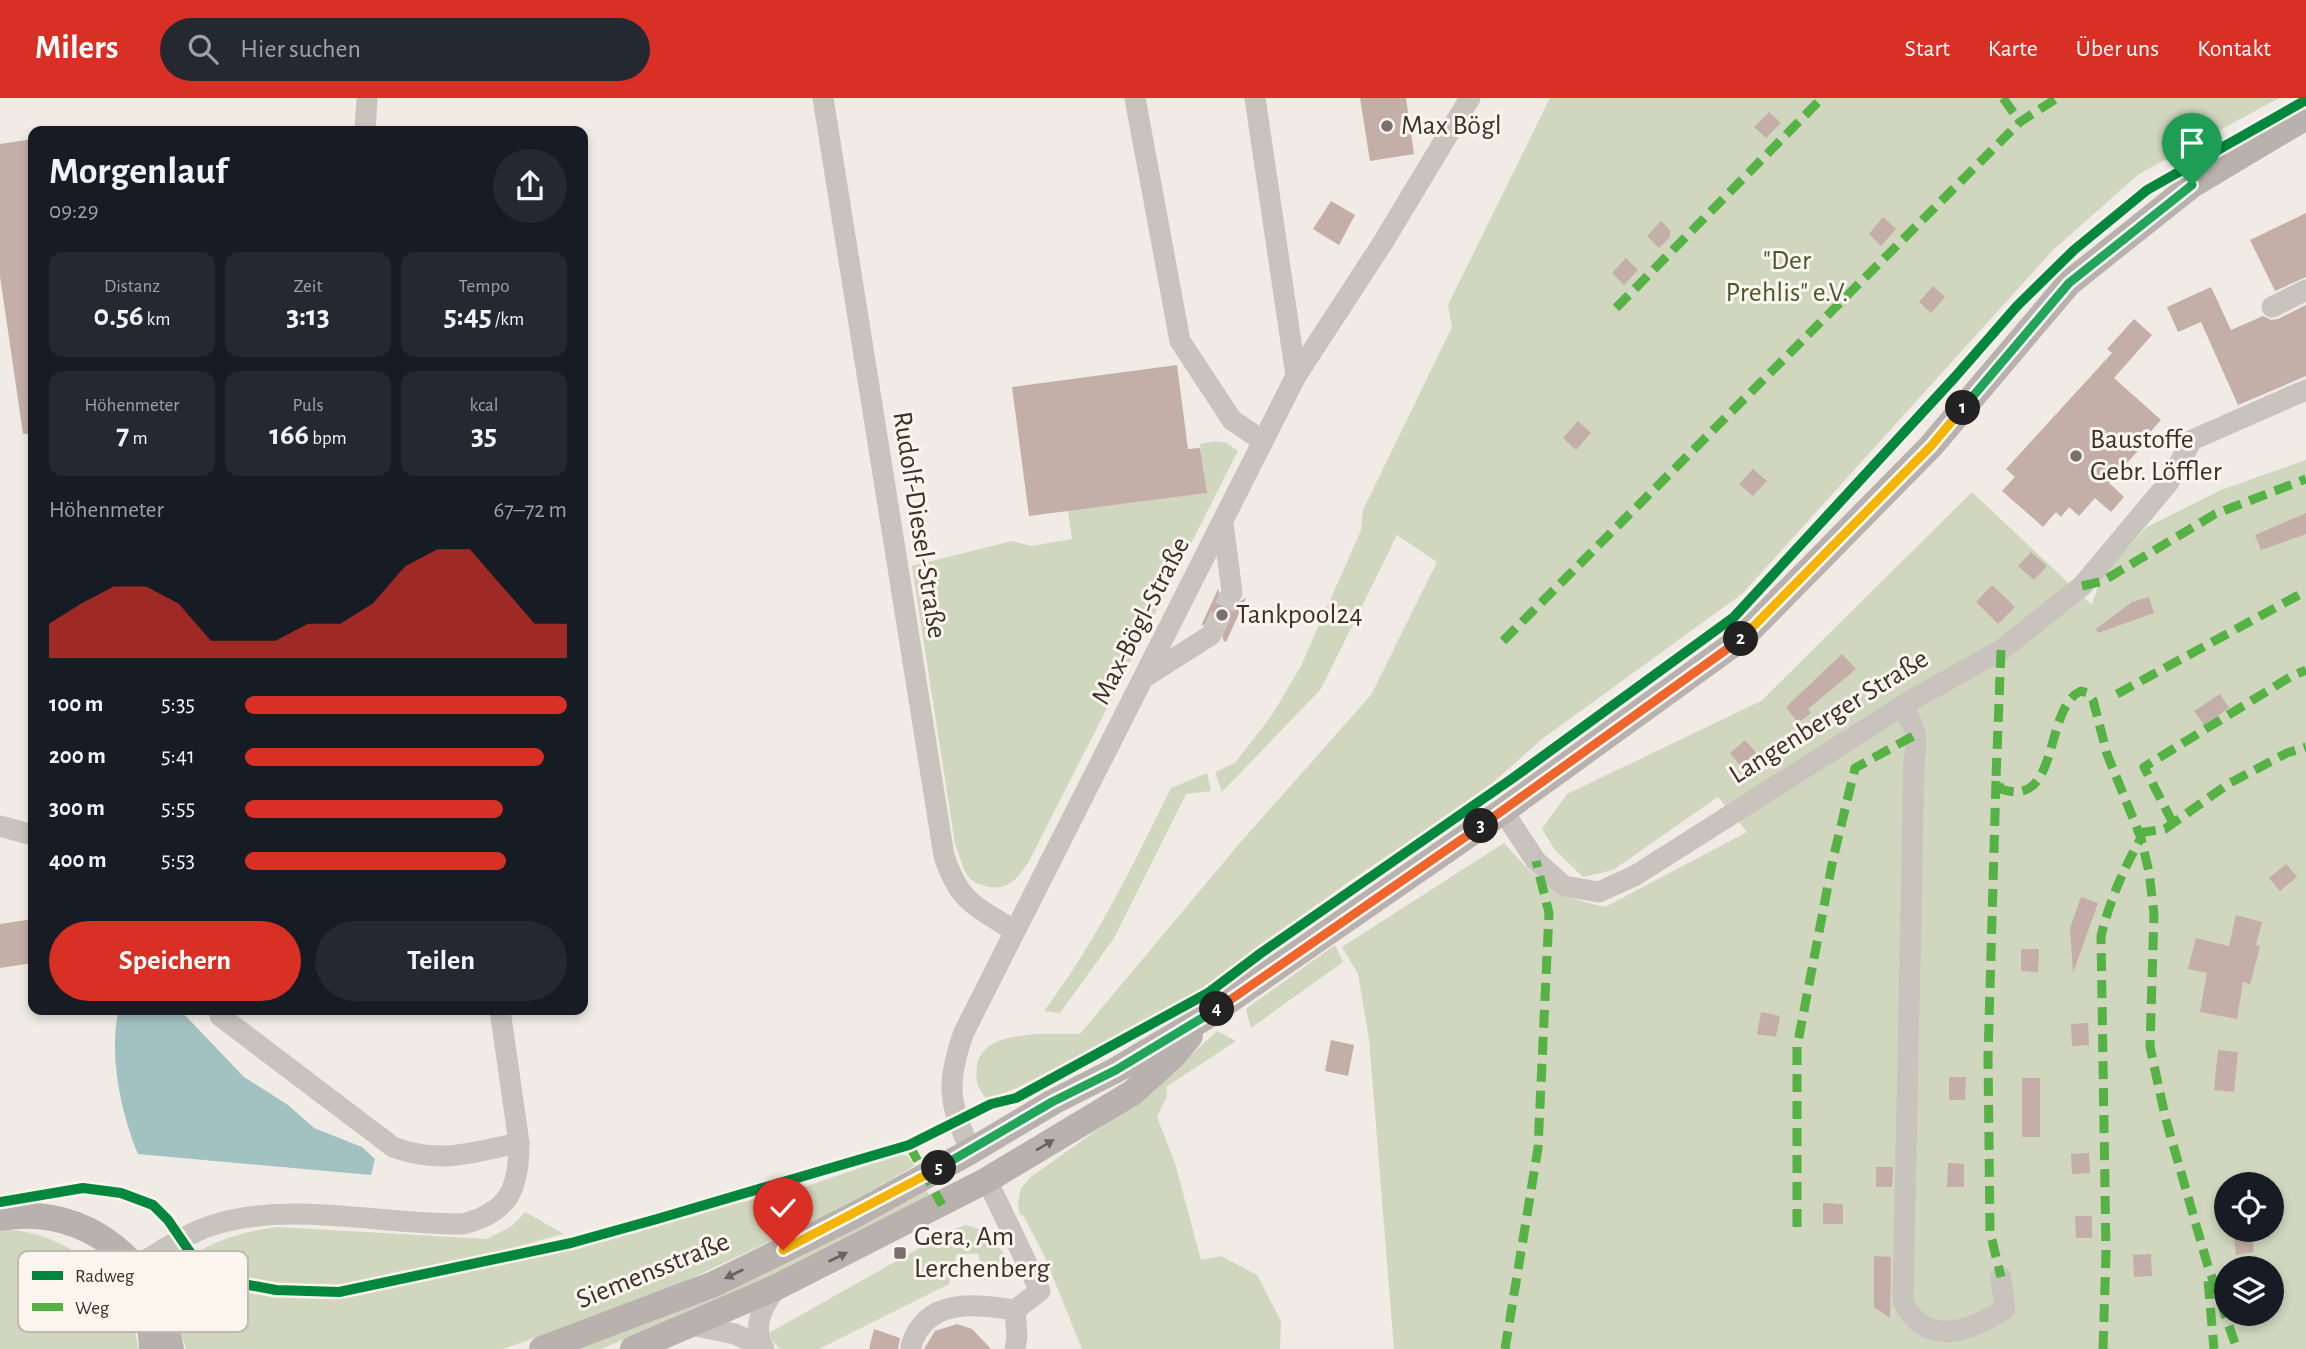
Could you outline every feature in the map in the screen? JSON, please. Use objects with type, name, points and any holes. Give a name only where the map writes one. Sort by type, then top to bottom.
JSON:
[{"type":"main road","points":[[987,1181],[971,1151],[1052,1102],[1116,1070],[1204,1018],[1503,811],[1742,638],[1931,446],[2069,283],[2192,185],[2306,117]]},
{"type":"main road","points":[[634,1349],[777,1287],[987,1181],[1132,1093],[1173,1056],[1204,1018]]},
{"type":"main road","name":"Siemensstraße","points":[[542,1349],[714,1284],[851,1217],[971,1151]]},
{"type":"main road","points":[[0,1218],[13,1215],[78,1224],[121,1251]]},
{"type":"main road","points":[[168,1332],[172,1349]]},
{"type":"street","points":[[365,126],[367,98]]},
{"type":"street","name":"Rudolf-Diesel-Straße","points":[[823,98],[944,856],[954,885],[971,904],[1013,930]]},
{"type":"street","points":[[1135,98],[1180,341],[1232,420],[1263,441]]},
{"type":"street","points":[[1255,98],[1296,376]]},
{"type":"street","name":"Max-Bögl-Straße","points":[[971,1151],[955,1115],[951,1081],[953,1062],[964,1032],[1013,930],[1296,376],[1382,244],[1470,98]]},
{"type":"street","points":[[2272,307],[2306,290]]},
{"type":"street","name":"Langenberger Straße","points":[[1503,811],[1536,861],[1564,886],[1599,892],[1636,875],[1902,706],[2001,650],[2082,586],[2169,482],[2192,440],[2306,390]]},
{"type":"street","points":[[1223,523],[1232,592]]},
{"type":"street","points":[[1143,678],[1211,635]]},
{"type":"street","points":[[1902,706],[1914,726],[1917,744],[1914,762],[1903,1301],[1910,1316],[1921,1326],[1943,1331],[1966,1329],[2005,1309],[2000,1277]]},
{"type":"street","points":[[0,826],[28,834]]},
{"type":"street","points":[[161,1251],[180,1239],[215,1225],[248,1217],[291,1214],[463,1224],[483,1219],[497,1211],[509,1197],[517,1172],[519,1143],[501,1015]]},
{"type":"street","points":[[220,1016],[393,1147],[418,1156],[440,1158],[519,1143]]},
{"type":"street","points":[[911,1346],[918,1330],[929,1316],[947,1308],[967,1305],[1015,1310],[1040,1291],[987,1181]]},
{"type":"street","points":[[763,1347],[758,1322],[766,1301],[777,1287]]},
{"type":"street","points":[[1015,1310],[1015,1349]]},
{"type":"street","points":[[691,1325],[735,1334],[763,1347]]},
{"type":"green space","name":"\"Der Prehlis\" e.V.","points":[[1550,98],[2279,98],[2139,174],[2053,250],[1742,594],[1542,739],[1480,794],[1347,883],[1194,995],[1017,1088],[991,1098],[985,1097],[977,1079],[977,1066],[982,1053],[1004,1039],[1036,1034],[1080,1034],[1239,844],[1371,695],[1437,562],[1397,535],[1321,689],[1222,792],[1215,772],[1235,763],[1272,715],[1301,666],[1361,530],[1363,510],[1452,327],[1448,305]]},
{"type":"green space","points":[[1215,441],[1227,443],[1238,451],[1028,863],[1009,884],[990,887],[974,882],[966,873],[955,844],[912,566],[1012,541],[1031,546],[1072,539],[1068,511],[1206,493],[1200,444]]},
{"type":"green space","points":[[2306,460],[2306,1349],[1394,1349],[1369,1039],[1358,974],[1342,947],[1504,843],[1537,877],[1559,892],[1605,907],[1747,832],[1718,797],[1613,870],[1583,877],[1555,850],[1542,829],[1567,794],[1761,701],[1972,492],[2092,605],[2101,576],[2147,527],[2221,490]]},
{"type":"green space","points":[[1207,773],[1211,791],[1186,794],[1114,938],[1060,1013],[1044,1011],[1097,930],[1171,788]]},
{"type":"green space","points":[[1335,945],[1343,962],[1251,1028],[1246,1009]]},
{"type":"green space","points":[[1217,1031],[1236,1041],[1166,1087],[1167,1096],[1157,1117],[1175,1163],[1201,1260],[1221,1256],[1257,1275],[1281,1321],[1280,1349],[1082,1349],[1044,1255],[1023,1215],[1020,1215],[1018,1203],[1021,1188],[1032,1176],[1155,1089]]},
{"type":"green space","points":[[901,1154],[908,1156],[914,1166],[841,1208],[649,1298],[503,1349],[186,1349],[181,1332],[248,1332],[248,1293],[293,1298],[369,1293],[804,1187]]},
{"type":"green space","points":[[925,1188],[929,1195],[754,1285],[601,1349],[578,1349]]},
{"type":"green space","points":[[525,1212],[564,1234],[397,1276],[307,1287],[267,1285],[248,1280],[248,1251],[200,1251],[235,1236],[278,1227],[487,1239],[512,1226]]},
{"type":"green space","points":[[966,1225],[988,1232],[1016,1271],[1006,1279],[980,1280],[979,1254],[957,1254],[949,1284],[819,1349],[780,1349],[772,1341],[769,1333],[953,1229]]},
{"type":"green space","points":[[0,1229],[46,1237],[74,1251],[18,1251],[18,1332],[135,1332],[138,1349],[0,1349]]},
{"type":"water","points":[[118,1015],[185,1015],[244,1077],[288,1105],[314,1128],[362,1147],[375,1159],[371,1175],[138,1154],[126,1121],[118,1083]]},
{"type":"building","name":"Max Bögl","points":[[1360,98],[1406,98],[1414,154],[1370,161]]},
{"type":"building","points":[[1769,112],[1781,123],[1766,138],[1754,127]]},
{"type":"building","points":[[28,140],[28,434],[23,434],[0,276],[0,144]]},
{"type":"building","points":[[1331,201],[1355,215],[1339,245],[1313,229]]},
{"type":"building","points":[[2306,213],[2306,277],[2275,291],[2250,240]]},
{"type":"building","points":[[1883,217],[1896,229],[1881,246],[1869,234]]},
{"type":"building","points":[[1661,221],[1670,230],[1670,237],[1659,248],[1647,236]]},
{"type":"building","points":[[1626,258],[1638,270],[1624,285],[1612,273]]},
{"type":"building","points":[[1933,286],[1945,297],[1931,313],[1919,302]]},
{"type":"building","points":[[2211,287],[2231,330],[2263,316],[2271,320],[2278,319],[2306,305],[2306,376],[2238,405],[2201,322],[2178,332],[2167,307]]},
{"type":"building","name":"Baustoffe Gebr. Löffler","points":[[2134,319],[2152,335],[2114,378],[2161,420],[2143,440],[2145,443],[2109,483],[2124,497],[2111,512],[2095,498],[2079,516],[2069,507],[2061,517],[2056,512],[2043,527],[2002,491],[2015,477],[2006,469],[2112,353],[2107,349]]},
{"type":"building","points":[[1177,365],[1188,449],[1200,448],[1207,493],[1029,516],[1012,387]]},
{"type":"building","points":[[1578,421],[1591,433],[1576,450],[1563,438]]},
{"type":"building","points":[[1753,469],[1767,481],[1753,496],[1739,484]]},
{"type":"building","points":[[2306,513],[2306,534],[2261,550],[2255,535]]},
{"type":"building","points":[[2031,552],[2047,566],[2034,580],[2018,566]]},
{"type":"building","points":[[1992,585],[2015,607],[1998,624],[1976,602]]},
{"type":"building","points":[[1218,589],[1221,599],[1228,604],[1234,605],[1246,598],[1226,642],[1218,624],[1210,622],[1201,626]]},
{"type":"building","points":[[2149,597],[2154,613],[2098,633],[2096,629],[2132,602]]},
{"type":"building","points":[[1842,654],[1856,669],[1808,709],[1811,713],[1798,723],[1786,707]]},
{"type":"building","points":[[2220,694],[2229,708],[2204,725],[2194,711]]},
{"type":"building","points":[[1745,740],[1759,756],[1743,769],[1730,753]]},
{"type":"building","points":[[2286,864],[2297,877],[2280,891],[2269,878]]},
{"type":"building","points":[[2081,897],[2098,903],[2073,973],[2070,928]]},
{"type":"building","points":[[2236,915],[2262,922],[2256,945],[2260,946],[2256,962],[2250,984],[2243,982],[2237,1019],[2200,1012],[2207,973],[2188,969],[2196,938],[2229,946]]},
{"type":"building","points":[[28,920],[28,964],[0,968],[0,924]]},
{"type":"building","points":[[2021,949],[2039,949],[2038,972],[2021,971]]},
{"type":"building","points":[[1761,1012],[1780,1016],[1776,1037],[1757,1034]]},
{"type":"building","points":[[2088,1023],[2089,1045],[2072,1046],[2071,1024]]},
{"type":"building","points":[[1331,1040],[1354,1045],[1348,1076],[1325,1071]]},
{"type":"building","points":[[2218,1050],[2238,1052],[2234,1092],[2214,1090]]},
{"type":"building","points":[[1949,1077],[1966,1077],[1965,1100],[1949,1100]]},
{"type":"building","points":[[2022,1078],[2040,1078],[2040,1137],[2022,1137]]},
{"type":"building","points":[[2089,1153],[2090,1173],[2072,1174],[2071,1154]]},
{"type":"building","points":[[1948,1163],[1964,1164],[1964,1187],[1947,1187]]},
{"type":"building","points":[[1876,1167],[1893,1167],[1892,1187],[1876,1187]]},
{"type":"building","points":[[1823,1203],[1843,1204],[1843,1224],[1823,1224]]},
{"type":"building","points":[[2075,1216],[2092,1216],[2092,1238],[2076,1238]]},
{"type":"building","points":[[2234,1242],[2253,1242],[2254,1252],[2236,1255]]},
{"type":"building","points":[[2151,1254],[2152,1276],[2134,1277],[2133,1255]]},
{"type":"building","points":[[1874,1256],[1891,1257],[1890,1318],[1874,1307]]},
{"type":"building","points":[[957,1324],[972,1329],[991,1349],[924,1349],[935,1331]]},
{"type":"building","points":[[874,1329],[900,1338],[898,1349],[869,1349]]},
{"type":"tunnel","points":[[1211,635],[1232,592]]},
{"type":"marked path","points":[[1616,308],[1822,98]]},
{"type":"marked path","points":[[2003,98],[2020,122]]},
{"type":"marked path","points":[[1503,641],[2020,122],[2057,98]]},
{"type":"marked path","points":[[2082,586],[2103,581],[2215,514],[2306,479]]},
{"type":"marked path","points":[[2117,694],[2306,591]]},
{"type":"marked path","points":[[2001,650],[1996,778],[2001,789],[2020,792],[2033,785],[2043,772],[2061,716],[2069,701],[2081,691],[2088,693],[2093,700],[2107,754],[2141,838],[2149,872],[2154,914],[2150,1047],[2166,1120],[2207,1263],[2237,1349]]},
{"type":"marked path","points":[[2173,823],[2144,767],[2290,677],[2306,670]]},
{"type":"marked path","points":[[1797,1227],[1797,1047],[1833,859],[1855,768],[1915,735]]},
{"type":"marked path","points":[[2138,833],[2165,829],[2228,784],[2287,753],[2306,747]]},
{"type":"marked path","points":[[1996,781],[1988,1056],[1990,1232],[2001,1277]]},
{"type":"marked path","points":[[2103,1349],[2106,1253],[2101,936],[2118,886],[2141,838]]},
{"type":"marked path","points":[[1505,1349],[1538,1148],[1549,913],[1536,861]]},
{"type":"marked path","points":[[909,1145],[942,1205]]},
{"type":"marked path","points":[[2208,1281],[2214,1349]]},
{"type":"cycle path","points":[[248,1285],[276,1290],[339,1292],[571,1243],[909,1145],[991,1104],[1016,1098],[1208,993],[1261,953],[1513,778],[1734,617],[2017,306],[2074,250],[2147,190],[2306,100]]},
{"type":"cycle path","points":[[0,1202],[83,1188],[121,1193],[153,1205],[168,1220],[189,1251]]},
{"type":"place","name":"Max Bögl","points":[[1387,126]]},
{"type":"place","name":"Baustoffe Gebr. Löffler","points":[[2076,456]]},
{"type":"place","name":"Tankpool24","points":[[1222,615]]},
{"type":"place","name":"Gera, Am Lerchenberg","points":[[900,1253]]},
{"type":"route","points":[[783,1250],[851,1217],[971,1151],[1052,1102],[1116,1070],[1204,1018],[1503,811],[1742,638],[1931,446],[2069,283],[2192,185]]}]
